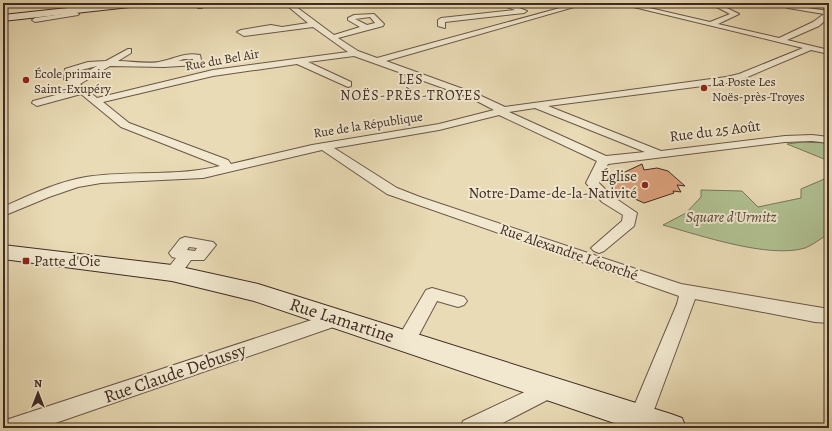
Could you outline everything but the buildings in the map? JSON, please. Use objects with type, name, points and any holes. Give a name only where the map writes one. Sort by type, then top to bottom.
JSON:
[{"type":"street","points":[[35,20],[54,15],[139,3]]},
{"type":"street","points":[[168,4],[176,3]]},
{"type":"street","points":[[287,3],[355,52],[474,96],[612,163],[595,176],[592,183],[607,199],[630,213],[629,224],[599,248]]},
{"type":"street","points":[[499,3],[539,15]]},
{"type":"street","points":[[377,61],[585,3]]},
{"type":"street","points":[[620,3],[829,52]]},
{"type":"street","points":[[711,24],[736,14],[712,3]]},
{"type":"street","points":[[788,6],[829,14]]},
{"type":"street","points":[[442,26],[441,20],[524,11]]},
{"type":"street","points":[[3,18],[76,14]]},
{"type":"street","points":[[778,41],[816,24],[829,14]]},
{"type":"street","points":[[54,15],[64,19]]},
{"type":"street","points":[[282,29],[315,24]]},
{"type":"street","points":[[336,39],[364,27]]},
{"type":"street","points":[[336,39],[344,54]]},
{"type":"street","name":"Rue de la République","points":[[3,212],[50,191],[87,181],[185,177],[324,146],[439,127],[501,110],[535,104],[726,80],[742,76],[810,48]]},
{"type":"street","points":[[37,103],[77,87],[128,51]]},
{"type":"street","name":"Rue du Bel Air","points":[[95,101],[213,73],[355,52]]},
{"type":"street","points":[[295,60],[348,84]]},
{"type":"street","points":[[164,64],[95,62],[77,66],[68,71],[69,80],[125,125],[224,163],[228,168]]},
{"type":"street","points":[[535,104],[658,154]]},
{"type":"street","name":"Rue du 25 Août","points":[[612,163],[658,154],[785,138],[812,138],[829,140]]},
{"type":"street","name":"Rue Alexandre Lécorché","points":[[324,146],[392,191],[414,200],[688,292],[815,315],[829,316]]},
{"type":"street","name":"Rue Lamartine","points":[[3,252],[172,273],[258,293],[338,318],[550,390],[671,428]]},
{"type":"street","points":[[172,273],[187,255]]},
{"type":"street","points":[[640,418],[686,304],[688,292]]},
{"type":"street","points":[[406,341],[432,294],[458,301]]},
{"type":"street","name":"Rue Claude Debussy","points":[[12,428],[338,318]]},
{"type":"street","points":[[471,428],[550,390]]},
{"type":"green space","points":[[803,142],[829,143],[829,161],[787,144]]},
{"type":"green space","name":"Square d'Urmitz","points":[[829,177],[829,234],[805,248],[790,251],[754,248],[714,240],[663,225],[686,213],[701,197],[701,190],[742,191],[758,207],[801,198],[801,189]]},
{"type":"place","name":"École primaire Saint-Exupéry","points":[[26,80]]},
{"type":"place","name":"La Poste Les Noës-près-Troyes","points":[[704,88]]},
{"type":"place","name":"Église Notre-Dame-de-la-Nativité","points":[[645,185]]},
{"type":"place","name":"Patte d'Oie","points":[[26,261]]},
{"type":"district","name":"LES NOËS-PRÈS-TROYES","points":[[411,88]]}]
